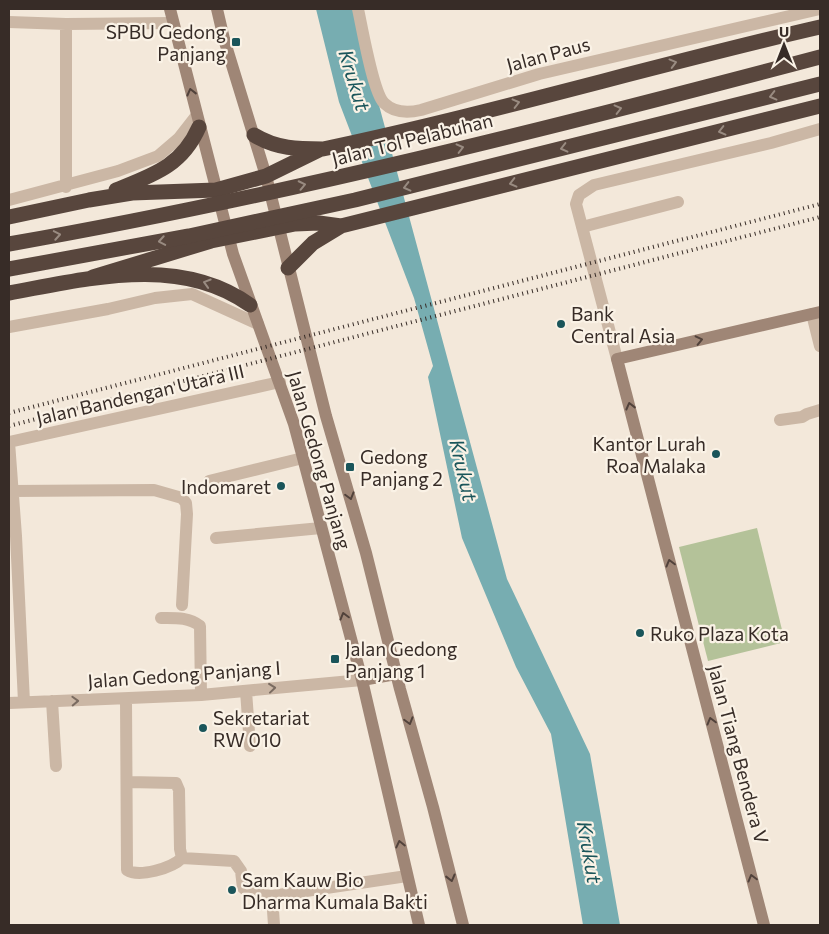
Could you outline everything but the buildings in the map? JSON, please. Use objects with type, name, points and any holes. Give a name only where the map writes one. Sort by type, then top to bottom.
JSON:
[{"type":"highway","points":[[9,216],[89,200],[132,194],[216,190],[266,176],[328,148],[607,81],[737,46],[820,27]]},
{"type":"highway","name":"Jalan Tol Pelabuhan","points":[[9,244],[83,231],[340,177],[820,57]]},
{"type":"highway","points":[[9,269],[189,236],[355,200],[820,84]]},
{"type":"highway","points":[[288,268],[313,244],[345,225],[820,106]]},
{"type":"highway","points":[[89,200],[151,176],[169,166],[189,146],[198,121]]},
{"type":"highway","points":[[254,135],[271,144],[292,148],[328,148]]},
{"type":"highway","points":[[93,278],[182,249],[229,237],[295,224],[345,225]]},
{"type":"highway","points":[[9,293],[93,278],[147,274],[202,281],[222,288],[250,305]]},
{"type":"main road","name":"Jalan Gedong Panjang","points":[[170,9],[229,237],[250,305],[294,424],[362,680],[419,925]]},
{"type":"main road","name":"Jalan Gedong Panjang","points":[[217,9],[224,39],[266,176],[326,416],[366,552],[396,674],[463,925]]},
{"type":"main road","points":[[617,359],[816,313]]},
{"type":"main road","name":"Jalan Tiang Bendera V","points":[[617,359],[764,925]]},
{"type":"main road","points":[[362,680],[396,674]]},
{"type":"street","name":"Jalan Paus","points":[[358,9],[376,90],[384,103],[394,110],[408,113],[540,74],[790,12],[820,9]]},
{"type":"street","points":[[9,22],[66,24],[173,22]]},
{"type":"street","points":[[66,24],[66,187]]},
{"type":"street","points":[[9,200],[66,187],[158,156],[198,121]]},
{"type":"street","points":[[617,359],[576,204],[579,195],[594,185],[771,143],[820,129]]},
{"type":"street","points":[[582,226],[678,202]]},
{"type":"street","points":[[9,327],[108,309],[155,298],[192,294],[258,324]]},
{"type":"street","points":[[816,313],[820,346]]},
{"type":"street","name":"Jalan Bandengan Utara III","points":[[9,442],[280,382]]},
{"type":"street","points":[[780,420],[802,417],[820,410]]},
{"type":"street","points":[[9,442],[16,536],[24,702]]},
{"type":"street","points":[[208,481],[303,458]]},
{"type":"street","points":[[12,491],[154,490],[182,498],[186,503],[187,514],[182,605]]},
{"type":"street","points":[[216,538],[321,528]]},
{"type":"street","points":[[162,618],[194,621],[200,626],[201,695]]},
{"type":"street","name":"Jalan Gedong Panjang I","points":[[9,703],[201,695],[362,680]]},
{"type":"street","points":[[246,691],[250,746]]},
{"type":"street","points":[[126,699],[128,871],[139,872],[162,869],[175,864],[182,858],[234,861],[241,871],[243,888],[254,894],[272,896],[407,876]]},
{"type":"street","points":[[52,701],[56,766]]},
{"type":"street","points":[[128,782],[176,784],[179,790],[180,849],[182,858]]},
{"type":"street","points":[[272,896],[274,925]]},
{"type":"green space","points":[[757,528],[785,642],[708,661],[679,547]]},
{"type":"water","name":"Krukut","points":[[316,9],[353,9],[507,579],[590,754],[620,925],[583,925],[551,734],[516,667],[462,538],[428,377],[433,366],[414,298],[339,102]]},
{"type":"railway","points":[[9,413],[820,204]]},
{"type":"railway","points":[[9,426],[820,217]]},
{"type":"place","name":"SPBU Gedong Panjang","points":[[236,42]]},
{"type":"place","name":"Bank Central Asia","points":[[561,324]]},
{"type":"place","name":"Kantor Lurah Roa Malaka","points":[[716,454]]},
{"type":"place","name":"Gedong Panjang 2","points":[[350,467]]},
{"type":"place","name":"Indomaret","points":[[281,486]]},
{"type":"place","name":"Ruko Plaza Kota","points":[[640,633]]},
{"type":"place","name":"Jalan Gedong Panjang 1","points":[[335,659]]},
{"type":"place","name":"Sekretariat RW 010","points":[[203,728]]},
{"type":"place","name":"Sam Kauw Bio Dharma Kumala Bakti","points":[[232,890]]}]
